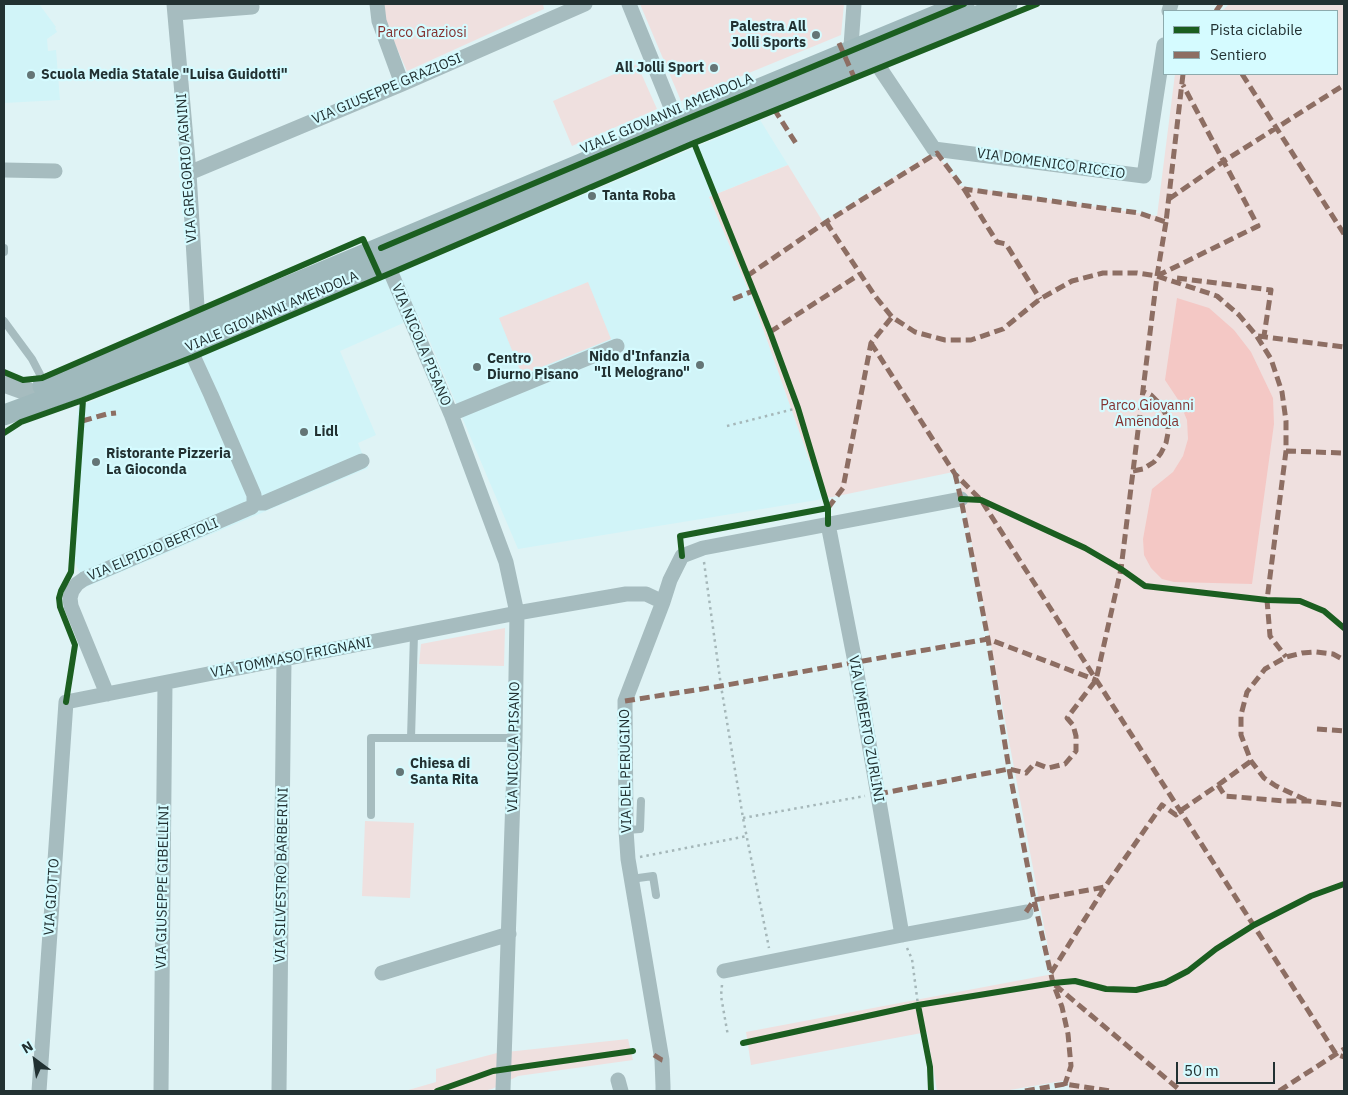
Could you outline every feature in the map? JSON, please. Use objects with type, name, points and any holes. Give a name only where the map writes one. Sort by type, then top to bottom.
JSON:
[{"type":"main road","name":"VIALE GIOVANNI AMENDOLA","points":[[21,400],[189,347],[384,256],[860,54],[964,4]]},
{"type":"main road","name":"VIALE GIOVANNI AMENDOLA","points":[[860,54],[1007,4]]},
{"type":"main road","name":"VIALE GIOVANNI AMENDOLA","points":[[21,400],[198,324],[384,256]]},
{"type":"main road","points":[[4,420],[21,400]]},
{"type":"street","points":[[378,4],[379,21],[402,84]]},
{"type":"street","name":"VIA GIUSEPPE GRAZIOSI","points":[[189,173],[402,84],[585,4]]},
{"type":"street","points":[[629,4],[680,130]]},
{"type":"street","points":[[854,4],[860,54]]},
{"type":"street","name":"VIA GREGORIO AGNINI","points":[[198,324],[189,173],[175,8],[252,8]]},
{"type":"street","name":"VIA DOMENICO RICCIO","points":[[860,54],[879,67],[934,148],[1144,176],[1163,52]]},
{"type":"street","points":[[4,170],[55,171]]},
{"type":"street","name":"VIA NICOLA PISANO","points":[[384,256],[451,414],[506,562],[517,613],[515,738],[503,1091]]},
{"type":"street","name":"VIA NICOLA PISANO","points":[[451,414],[618,346]]},
{"type":"street","points":[[189,347],[254,495],[254,503]]},
{"type":"street","points":[[4,383],[21,400]]},
{"type":"street","name":"VIA ELPIDIO BERTOLI","points":[[107,694],[71,606],[70,598],[76,584],[247,510],[254,503],[264,503],[362,461]]},
{"type":"street","points":[[517,613],[626,594],[646,594],[663,602],[670,580],[682,556],[703,548],[961,499]]},
{"type":"street","name":"VIA UMBERTO ZURLINI","points":[[828,524],[855,662],[902,935]]},
{"type":"street","name":"VIA DEL PERUGINO","points":[[662,1091],[664,1086],[662,1060],[628,860],[625,701],[663,602]]},
{"type":"street","name":"VIA TOMMASO FRIGNANI","points":[[66,702],[517,613]]},
{"type":"street","name":"VIA SILVESTRO BARBERINI","points":[[279,1091],[284,659]]},
{"type":"street","name":"VIA GIUSEPPE GIBELLINI","points":[[161,1091],[165,683]]},
{"type":"street","name":"VIA GIOTTO","points":[[39,1091],[66,702]]},
{"type":"street","points":[[724,971],[772,960],[1026,912]]},
{"type":"street","points":[[382,973],[509,934]]},
{"type":"lane","points":[[4,322],[32,359],[21,400]]},
{"type":"lane","points":[[411,738],[414,634]]},
{"type":"lane","points":[[371,815],[371,738],[515,738]]},
{"type":"lane","points":[[626,830],[640,829],[641,801]]},
{"type":"lane","points":[[631,879],[653,876],[656,895]]},
{"type":"path","points":[[794,400],[800,417]]},
{"type":"path","points":[[728,426],[798,408]]},
{"type":"path","points":[[703,548],[721,686],[743,818],[772,960]]},
{"type":"path","points":[[743,818],[878,794]]},
{"type":"path","points":[[628,860],[747,836]]},
{"type":"path","points":[[902,935],[912,959],[920,1014]]},
{"type":"path","points":[[724,971],[721,996],[728,1036]]},
{"type":"shaded area","name":"Scuola Media Statale \"Luisa Guidotti\"","points":[[4,4],[39,4],[56,27],[57,32],[47,39],[48,51],[56,50],[60,100],[4,103]]},
{"type":"shaded area","points":[[760,120],[788,165],[709,197],[754,303],[823,499],[518,549],[419,316],[340,351],[376,435],[358,443],[368,468],[86,587],[70,551],[78,407]]},
{"type":"shaded area","points":[[1177,298],[1209,308],[1234,330],[1251,352],[1273,398],[1274,424],[1252,584],[1174,582],[1162,579],[1151,568],[1144,555],[1143,539],[1152,489],[1173,472],[1183,456],[1188,439],[1187,420],[1179,401],[1165,380]]},
{"type":"green space","name":"Parco Graziosi","points":[[383,4],[543,4],[544,9],[407,71],[385,22]]},
{"type":"green space","name":"All Jolli Sport","points":[[640,4],[844,4],[841,35],[681,101]]},
{"type":"green space","name":"Parco Giovanni Amendola","points":[[1229,4],[1344,4],[1344,1091],[1070,1091],[1068,1080],[1004,1091],[937,1091],[927,1032],[751,1065],[746,1032],[1053,974],[958,471],[823,499],[754,303],[709,197],[788,165],[823,222],[935,151],[960,186],[1157,216],[1175,75],[1338,75],[1338,10],[1223,10]]},
{"type":"green space","points":[[637,64],[657,109],[572,146],[553,101]]},
{"type":"green space","points":[[588,282],[611,339],[522,375],[499,318]]},
{"type":"green space","points":[[505,628],[504,666],[419,664],[421,644]]},
{"type":"green space","points":[[365,821],[414,823],[410,898],[362,896]]},
{"type":"green space","points":[[628,1039],[633,1060],[518,1076],[492,1089],[483,1091],[405,1091],[436,1082],[436,1069],[497,1053]]},
{"type":"marked path","points":[[1217,10],[1221,4]]},
{"type":"marked path","points":[[839,43],[854,77]]},
{"type":"marked path","points":[[747,276],[826,222],[937,153],[964,189],[1139,213],[1166,222],[1183,75]]},
{"type":"marked path","points":[[1243,75],[1344,234]]},
{"type":"marked path","points":[[1157,276],[1258,226],[1183,85]]},
{"type":"marked path","points":[[1169,199],[1224,161],[1344,85]]},
{"type":"marked path","points":[[774,109],[797,145]]},
{"type":"marked path","points":[[964,189],[997,242],[1006,244],[1040,299]]},
{"type":"marked path","points":[[826,222],[875,296],[892,317],[915,332],[945,340],[971,340],[1003,329],[1040,299],[1072,281],[1103,273],[1137,273],[1157,276],[1217,296],[1239,315],[1256,335],[1271,359],[1282,392],[1286,421],[1286,451],[1267,600],[1270,636],[1286,657]]},
{"type":"marked path","points":[[878,794],[1009,769],[1026,773],[1035,763],[1048,768],[1065,764],[1076,751],[1076,736],[1073,725],[1067,718],[1096,680],[1121,569],[1157,276],[1166,222]]},
{"type":"marked path","points":[[770,332],[860,274]]},
{"type":"marked path","points":[[1177,278],[1271,290],[1264,336]]},
{"type":"marked path","points":[[733,299],[753,291]]},
{"type":"marked path","points":[[828,508],[843,488],[871,343],[892,317]]},
{"type":"marked path","points":[[1258,336],[1344,347]]},
{"type":"marked path","points":[[871,343],[955,474],[981,500],[1336,1054],[1344,1057]]},
{"type":"marked path","points":[[1133,471],[1143,469],[1154,462],[1166,443],[1168,433],[1168,423],[1159,403],[1151,395],[1142,391]]},
{"type":"marked path","points":[[82,421],[116,413]]},
{"type":"marked path","points":[[1286,451],[1344,453]]},
{"type":"marked path","points":[[955,474],[988,639],[1009,769],[1034,900],[1053,983],[1062,1007],[1068,1034],[1071,1066],[1065,1084],[1067,1091]]},
{"type":"marked path","points":[[625,701],[988,639],[1096,680]]},
{"type":"marked path","points":[[1306,800],[1276,786],[1264,778],[1251,761],[1241,735],[1241,715],[1247,692],[1265,669],[1286,657],[1316,652],[1333,654],[1344,660]]},
{"type":"marked path","points":[[1317,729],[1344,731]]},
{"type":"marked path","points":[[1218,785],[1251,761]]},
{"type":"marked path","points":[[1051,973],[1105,887],[1162,805],[1176,815],[1218,785],[1225,796],[1344,805]]},
{"type":"marked path","points":[[1026,912],[1034,900],[1105,887]]},
{"type":"marked path","points":[[1055,985],[1181,1091]]},
{"type":"marked path","points":[[1279,1091],[1344,1049]]},
{"type":"marked path","points":[[654,1055],[666,1061]]},
{"type":"marked path","points":[[1025,1091],[1065,1084],[1110,1091]]},
{"type":"cycle path","points":[[381,248],[964,4]]},
{"type":"cycle path","points":[[4,433],[21,422],[193,357],[694,143],[1037,4]]},
{"type":"cycle path","points":[[694,143],[770,332],[798,408],[828,508],[828,524]]},
{"type":"cycle path","points":[[4,372],[23,380],[42,378],[363,239],[380,277]]},
{"type":"cycle path","points":[[66,702],[75,645],[60,607],[59,598],[71,572],[83,400]]},
{"type":"cycle path","points":[[961,499],[981,500],[1085,548],[1121,569],[1145,586],[1267,600],[1300,601],[1324,611],[1344,628]]},
{"type":"cycle path","points":[[682,556],[680,536],[828,508]]},
{"type":"cycle path","points":[[743,1043],[918,1005],[1053,983],[1075,981],[1106,989],[1136,990],[1165,983],[1188,971],[1216,949],[1254,925],[1311,896],[1344,884]]},
{"type":"cycle path","points":[[918,1005],[930,1067],[931,1091]]},
{"type":"cycle path","points":[[437,1091],[493,1071],[633,1051]]},
{"type":"place","name":"Palestra All Jolli Sports","points":[[816,35]]},
{"type":"place","name":"All Jolli Sport","points":[[714,68]]},
{"type":"place","name":"Scuola Media Statale \"Luisa Guidotti\"","points":[[31,75]]},
{"type":"place","name":"Tanta Roba","points":[[592,196]]},
{"type":"place","name":"Nido d'Infanzia \"Il Melograno\"","points":[[700,365]]},
{"type":"place","name":"Centro Diurno Pisano","points":[[477,367]]},
{"type":"place","name":"Lidl","points":[[304,432]]},
{"type":"place","name":"Ristorante Pizzeria La Gioconda","points":[[96,462]]},
{"type":"place","name":"Chiesa di Santa Rita","points":[[400,772]]}]
